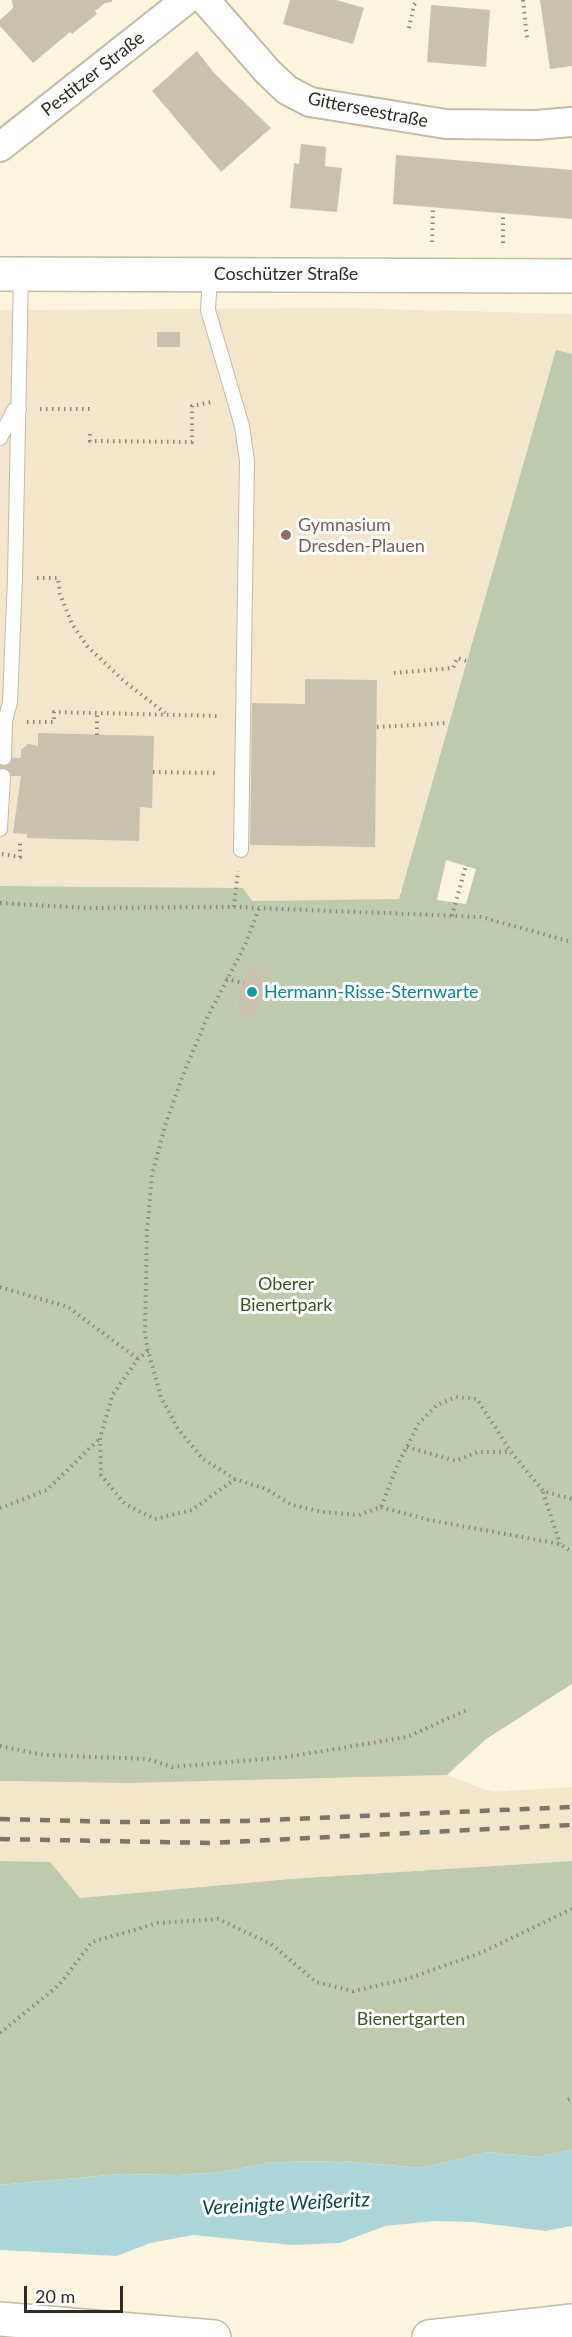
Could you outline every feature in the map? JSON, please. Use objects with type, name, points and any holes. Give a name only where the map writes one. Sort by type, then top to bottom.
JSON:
[{"type":"street","name":"Pestitzer Straße","points":[[0,147],[186,0]]},
{"type":"street","name":"Gitterseestraße","points":[[205,0],[268,72],[287,90],[310,102],[446,124],[536,125],[572,122]]},
{"type":"street","name":"Coschützer Straße","points":[[10,274],[572,276]]},
{"type":"street","points":[[0,2319],[214,2337]]},
{"type":"street","points":[[429,2337],[572,2321]]},
{"type":"lane","points":[[4,758],[5,721],[10,702],[19,410],[10,274]]},
{"type":"lane","points":[[210,274],[208,310],[243,426],[247,461],[241,850]]},
{"type":"lane","points":[[0,438],[14,410],[19,410]]},
{"type":"lane","points":[[0,829],[3,776]]},
{"type":"path","points":[[409,28],[414,5],[418,0]]},
{"type":"path","points":[[523,0],[526,38]]},
{"type":"path","points":[[432,242],[433,208]]},
{"type":"path","points":[[503,243],[504,214]]},
{"type":"path","points":[[90,434],[90,441],[192,442],[192,406],[208,403]]},
{"type":"path","points":[[39,410],[91,410]]},
{"type":"path","points":[[138,434],[138,441]]},
{"type":"path","points":[[44,578],[58,578],[60,594],[72,624],[87,646],[125,682],[166,714]]},
{"type":"path","points":[[394,673],[453,668],[457,658],[470,662]]},
{"type":"path","points":[[5,721],[54,722],[54,712],[222,716]]},
{"type":"path","points":[[96,735],[97,713]]},
{"type":"path","points":[[377,727],[448,723]]},
{"type":"path","points":[[153,772],[207,772]]},
{"type":"path","points":[[234,907],[241,850]]},
{"type":"path","points":[[10,855],[20,857]]},
{"type":"path","points":[[452,916],[466,865]]},
{"type":"path","points":[[0,903],[86,908],[234,907],[481,917],[572,942]]},
{"type":"path","points":[[259,909],[245,945],[226,979],[183,1075],[165,1126],[152,1175],[146,1285],[148,1351],[161,1396],[178,1429],[203,1459],[235,1479],[266,1489],[292,1505],[322,1512],[359,1515],[381,1507],[429,1520],[560,1544],[572,1551]]},
{"type":"path","points":[[226,979],[244,983]]},
{"type":"path","points":[[0,1287],[68,1307],[138,1359]]},
{"type":"path","points":[[148,1351],[138,1359],[113,1394],[100,1438],[101,1475],[125,1504],[155,1519],[192,1510],[235,1479]]},
{"type":"path","points":[[381,1507],[419,1423],[437,1405],[456,1397],[477,1399],[511,1452],[543,1491],[560,1544]]},
{"type":"path","points":[[0,1508],[47,1490],[100,1438]]},
{"type":"path","points":[[407,1447],[456,1461],[477,1452],[511,1452]]},
{"type":"path","points":[[543,1491],[572,1500]]},
{"type":"path","points":[[0,1746],[44,1755],[148,1759],[172,1767],[287,1757],[406,1737],[467,1710]]},
{"type":"path","points":[[0,2033],[59,1985],[92,1942],[158,1923],[218,1919],[271,1944],[315,1982],[353,1991],[407,1979],[478,1954],[572,1909]]},
{"type":"shaded area","name":"Gymnasium Dresden-Plauen","points":[[348,308],[572,314],[572,783],[446,860],[437,900],[400,890],[399,900],[252,901],[243,888],[0,886],[0,310]]},
{"type":"shaded area","points":[[447,1775],[492,1792],[572,1787],[572,1861],[290,1879],[79,1898],[49,1862],[0,1861],[0,1781],[129,1783]]},
{"type":"green space","name":"Oberer Bienertpark","points":[[556,350],[572,354],[572,1684],[486,1739],[447,1775],[129,1783],[0,1781],[0,886],[243,888],[252,901],[399,899]],"holes":[[[446,860],[476,869],[466,904],[437,900]]]},
{"type":"green space","name":"Bienertgarten","points":[[0,1861],[50,1862],[80,1898],[290,1879],[572,1861],[572,2150],[538,2157],[489,2152],[421,2168],[342,2161],[273,2162],[223,2172],[177,2175],[119,2174],[0,2185]]},
{"type":"water","name":"Vereinigte Weißeritz","points":[[572,2150],[572,2226],[546,2231],[473,2222],[434,2221],[385,2226],[340,2243],[291,2245],[193,2235],[150,2243],[117,2256],[0,2250],[0,2185],[119,2174],[177,2175],[223,2172],[273,2162],[342,2161],[421,2168],[489,2152],[538,2157]]},
{"type":"building","points":[[12,0],[112,0],[112,2],[105,3],[95,11],[97,14],[72,34],[70,32],[33,63],[0,26],[0,20],[13,8]]},
{"type":"building","points":[[290,0],[336,0],[364,8],[353,44],[283,24]]},
{"type":"building","points":[[540,0],[572,0],[572,66],[550,69]]},
{"type":"building","points":[[431,5],[490,10],[486,67],[427,62]]},
{"type":"building","points":[[197,51],[214,73],[271,128],[221,172],[152,91]]},
{"type":"building","points":[[301,144],[326,147],[325,166],[342,168],[337,212],[290,208],[294,163],[299,164]]},
{"type":"building","points":[[396,155],[572,170],[572,219],[393,204]]},
{"type":"building","points":[[157,332],[180,332],[180,347],[157,347]]},
{"type":"building","points":[[305,679],[377,680],[375,847],[250,845],[252,703],[305,704]]},
{"type":"building","points":[[38,733],[154,736],[152,808],[140,807],[139,841],[27,838],[27,834],[13,833],[21,776],[0,776],[0,757],[21,758],[21,750],[28,744],[38,746]]},
{"type":"building","name":"Hermann-Risse-Sternwarte","points":[[248,967],[269,972],[257,1013],[247,1019],[241,1016],[237,1007]]},
{"type":"railway","points":[[0,1819],[119,1822],[246,1821],[572,1807]]},
{"type":"railway","points":[[0,1839],[211,1843],[572,1825]]},
{"type":"place","name":"Gymnasium Dresden-Plauen","points":[[286,535]]},
{"type":"place","name":"Hermann-Risse-Sternwarte","points":[[252,992]]}]
